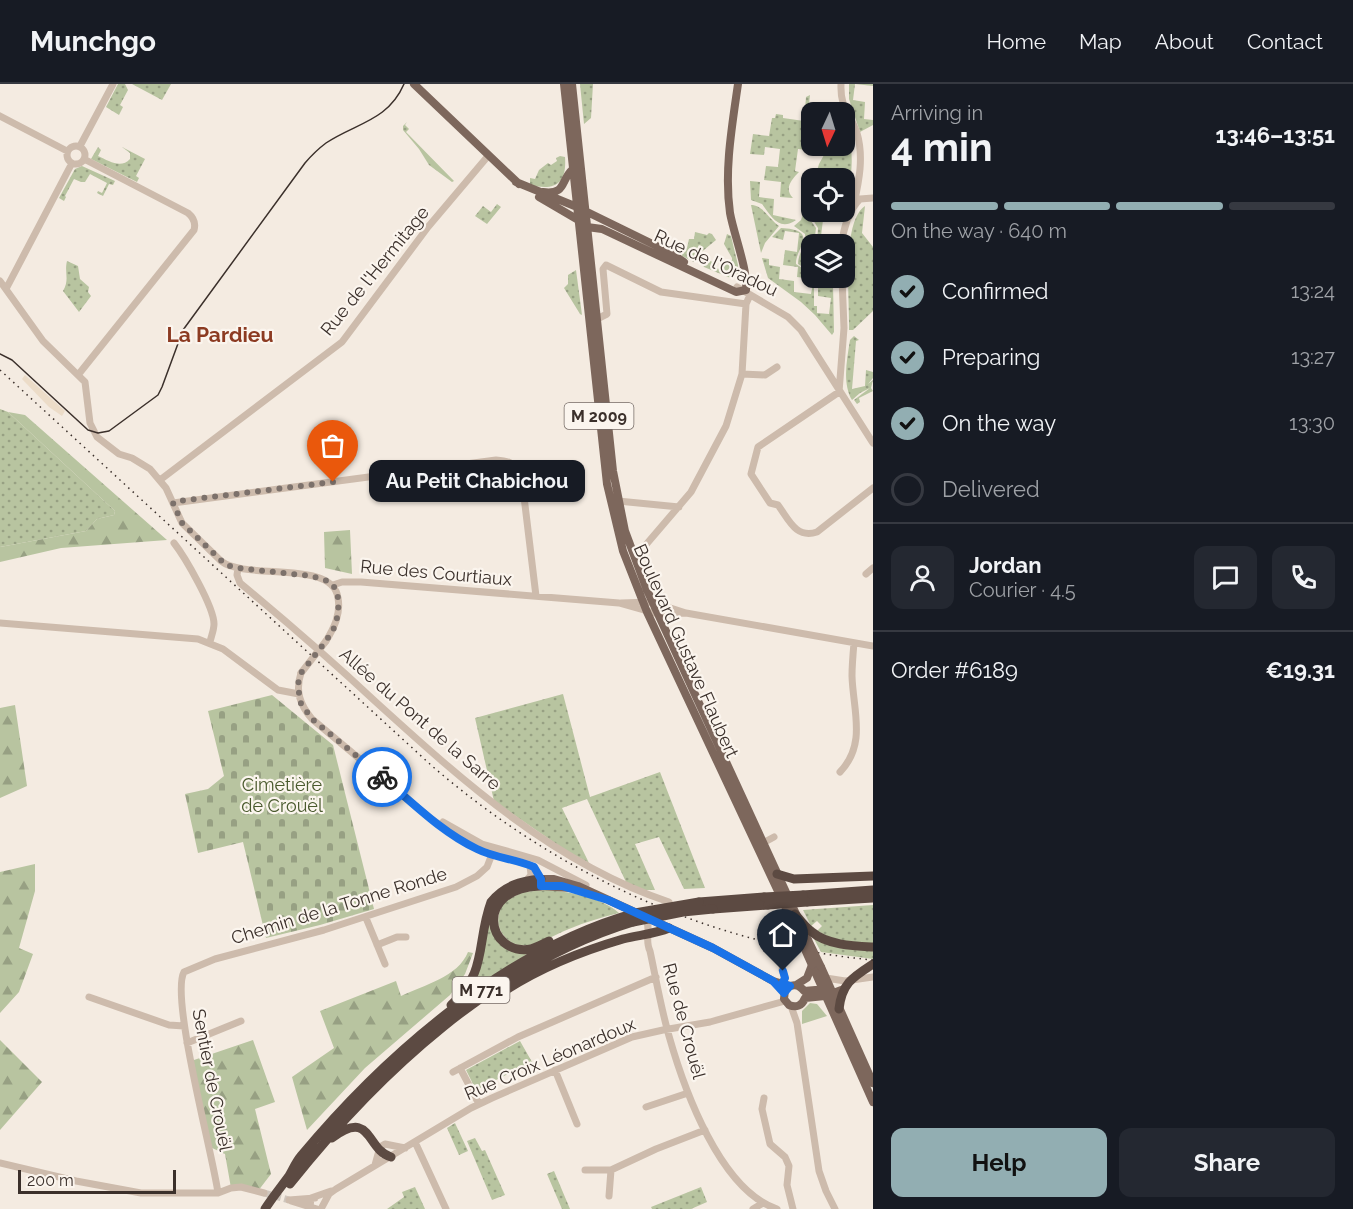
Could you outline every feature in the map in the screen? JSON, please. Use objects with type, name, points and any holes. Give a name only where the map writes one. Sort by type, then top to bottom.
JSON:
[{"type":"highway","points":[[777,874],[794,879],[873,876]]},
{"type":"highway","points":[[433,1024],[472,981],[479,964],[491,902],[502,890],[527,880],[543,882]]},
{"type":"highway","points":[[543,882],[514,891],[505,896],[497,905],[494,925],[499,937],[505,942],[514,947],[533,948],[581,927],[597,925]]},
{"type":"highway","name":"M 771","points":[[805,899],[873,890]]},
{"type":"highway","name":"M 771","points":[[265,1209],[299,1159],[347,1104],[378,1073],[433,1024],[521,963],[565,938],[620,917],[699,902],[873,900]]},
{"type":"highway","name":"M 771","points":[[271,1209],[318,1149],[373,1090],[427,1041],[506,983],[553,954],[597,934],[633,922],[683,912],[766,901]]},
{"type":"highway","points":[[795,914],[810,932],[820,938],[873,947]]},
{"type":"highway","points":[[465,1012],[576,955],[669,928]]},
{"type":"highway","points":[[834,1008],[846,983],[873,964]]},
{"type":"highway","points":[[318,1149],[342,1131],[355,1128],[370,1135],[378,1150],[391,1157]]},
{"type":"highway","points":[[257,1209],[299,1159]]},
{"type":"main road","name":"Boulevard Gustave Flaubert","points":[[564,84],[607,486],[623,551],[638,589],[658,614],[808,940],[816,966],[826,978],[828,992]]},
{"type":"main road","name":"Boulevard Gustave Flaubert","points":[[572,84],[613,471],[618,501],[648,602],[647,612],[799,936],[828,992]]},
{"type":"main road","points":[[738,84],[728,192],[730,212],[746,276],[747,287],[744,291]]},
{"type":"main road","points":[[415,85],[516,182]]},
{"type":"main road","points":[[539,192],[561,189],[568,173],[573,169]]},
{"type":"main road","name":"Rue de l'Oradou","points":[[516,182],[577,207],[744,291]]},
{"type":"main road","name":"Rue de l'Oradou","points":[[516,182],[588,227],[602,229],[736,292],[744,291]]},
{"type":"main road","points":[[543,882],[571,883],[713,948],[795,995],[834,1008]]},
{"type":"main road","points":[[795,995],[816,966]]},
{"type":"main road","points":[[795,995],[828,992],[846,983]]},
{"type":"main road","name":"M 2009","points":[[828,992],[873,1102]]},
{"type":"main road","name":"M 2009","points":[[834,1008],[873,1083]]},
{"type":"street","points":[[80,146],[113,84]]},
{"type":"street","points":[[841,84],[841,100],[856,130],[860,144],[860,172],[855,199]]},
{"type":"street","points":[[0,116],[67,151]]},
{"type":"street","points":[[74,145],[80,146],[85,152],[84,159],[79,164],[72,163],[67,158],[67,151],[74,145]]},
{"type":"street","name":"Rue de l'Hermitage","points":[[160,480],[342,342],[428,227],[489,156]]},
{"type":"street","points":[[78,375],[194,230],[195,223],[188,213],[84,159]]},
{"type":"street","points":[[6,289],[72,163]]},
{"type":"street","points":[[855,203],[860,199],[873,198]]},
{"type":"street","points":[[597,319],[607,314],[603,269],[606,266],[661,292],[746,304]]},
{"type":"street","points":[[0,281],[43,341],[85,382],[90,423],[97,437],[120,454],[140,462],[160,480]]},
{"type":"street","points":[[842,288],[844,328],[839,392],[758,447],[751,474],[770,503],[778,505],[795,529],[809,535],[817,532],[873,488]]},
{"type":"street","points":[[644,547],[691,492],[726,426],[742,374],[746,304],[744,291]]},
{"type":"street","name":"Rue de l'Oradou","points":[[744,291],[774,308],[806,336],[872,442]]},
{"type":"street","points":[[742,374],[765,375],[777,367]]},
{"type":"street","points":[[829,374],[842,371]]},
{"type":"street","points":[[173,503],[496,460],[509,461],[521,472],[536,596]]},
{"type":"street","name":"Rue des Courtiaux","points":[[160,480],[182,523],[226,565],[311,576],[328,581],[333,585],[342,582],[361,582],[536,596],[619,603],[658,614],[686,614]]},
{"type":"street","points":[[618,501],[680,507]]},
{"type":"street","points":[[174,543],[213,616],[214,628],[210,642]]},
{"type":"street","name":"Allée du Pont de la Sarre","points":[[238,568],[237,575],[240,583],[479,793],[561,850],[615,879],[669,902]]},
{"type":"street","points":[[866,574],[873,568]]},
{"type":"street","points":[[333,585],[338,594],[339,609],[334,628],[301,673],[298,681],[304,709],[312,719],[455,836],[530,865],[537,870],[543,882]]},
{"type":"street","points":[[630,602],[638,589]]},
{"type":"street","points":[[619,603],[648,602],[686,614],[873,646]]},
{"type":"street","points":[[664,627],[674,614]]},
{"type":"street","points":[[0,623],[181,637],[210,642],[232,654],[278,690],[299,694]]},
{"type":"street","points":[[840,772],[852,757],[855,741],[856,714],[852,676],[854,643]]},
{"type":"street","points":[[763,843],[774,837]]},
{"type":"street","points":[[493,852],[542,862],[603,893],[608,900]]},
{"type":"street","name":"Chemin de la Tonne Ronde","points":[[184,972],[214,959],[366,918],[468,882],[487,867],[493,852]]},
{"type":"street","points":[[542,862],[543,882]]},
{"type":"street","points":[[527,880],[531,875],[530,865]]},
{"type":"street","name":"Rue de Crouël","points":[[645,917],[649,923],[646,944],[650,951],[667,1029],[688,1093],[705,1130],[742,1186],[764,1203],[777,1209]]},
{"type":"street","points":[[366,918],[385,964]]},
{"type":"street","points":[[377,945],[397,937],[406,937]]},
{"type":"street","points":[[783,962],[782,970],[795,995],[797,1023],[819,1171],[835,1209]]},
{"type":"street","points":[[773,981],[782,970]]},
{"type":"street","name":"Sentier de Crouël","points":[[184,972],[180,985],[184,1026],[218,1193]]},
{"type":"street","points":[[479,1104],[457,1070],[518,1037],[656,977]]},
{"type":"street","points":[[826,978],[856,984],[873,980]]},
{"type":"street","name":"Rue Croix Léonardoux","points":[[336,1189],[311,1198],[289,1200],[318,1207],[336,1189],[479,1104],[622,1041],[667,1029],[719,1020],[795,995]]},
{"type":"street","points":[[89,997],[170,1025],[184,1026]]},
{"type":"street","points":[[187,1043],[241,1021]]},
{"type":"street","points":[[555,1070],[577,1124]]},
{"type":"street","points":[[646,1107],[688,1093]]},
{"type":"street","points":[[764,1098],[762,1109],[770,1144],[785,1157],[789,1166],[787,1185],[794,1209]]},
{"type":"street","points":[[585,1170],[611,1170],[705,1130]]},
{"type":"street","points":[[415,1142],[446,1209]]},
{"type":"street","name":"Rue Croix Léonardoux","points":[[378,1150],[385,1144],[405,1148]]},
{"type":"street","points":[[375,1165],[378,1150]]},
{"type":"street","points":[[0,1163],[76,1181],[141,1192],[218,1193],[241,1187],[264,1193]]},
{"type":"street","points":[[609,1196],[611,1170]]},
{"type":"street","points":[[311,1198],[318,1207]]},
{"type":"street","points":[[311,1198],[318,1207]]},
{"type":"street","points":[[753,1209],[764,1203]]},
{"type":"green space","points":[[118,84],[125,84],[128,90],[120,105],[123,107],[119,115],[106,107]]},
{"type":"green space","points":[[132,84],[171,84],[162,100]]},
{"type":"green space","points":[[580,84],[593,84],[591,118],[584,124]]},
{"type":"green space","points":[[849,84],[855,84],[853,100],[865,102],[864,119],[873,120],[873,125],[860,132],[855,117],[855,102],[850,102]]},
{"type":"green space","points":[[776,114],[783,115],[783,118],[801,121],[801,149],[798,149],[795,171],[799,172],[791,181],[789,188],[793,198],[780,197],[781,182],[764,180],[766,166],[778,167],[780,149],[765,147],[764,155],[750,154],[753,134],[769,136],[772,118],[775,118]]},
{"type":"green space","points":[[407,122],[405,125],[409,129],[406,132],[454,181],[452,182],[429,165],[403,130],[403,126]]},
{"type":"green space","points":[[98,147],[101,150],[98,156],[115,163],[123,163],[130,159],[130,153],[122,147],[145,159],[136,176],[139,178],[137,182],[91,159]]},
{"type":"green space","points":[[823,156],[852,156],[852,168],[818,168]]},
{"type":"green space","points":[[565,157],[565,166],[564,174],[558,183],[546,187],[530,185],[530,178],[535,179],[539,170],[548,163],[551,165],[557,161],[556,158]]},
{"type":"green space","points":[[82,166],[115,181],[113,185],[109,184],[103,196],[97,193],[98,191],[102,193],[107,183],[90,174],[85,182],[74,179],[64,201],[59,198],[75,169]]},
{"type":"green space","points":[[750,181],[760,182],[759,197],[774,199],[773,215],[796,220],[785,224],[772,218],[762,204],[751,200]]},
{"type":"green space","points":[[497,204],[501,207],[487,224],[475,216],[483,206],[491,212]]},
{"type":"green space","points":[[751,205],[762,210],[779,226],[765,243],[761,253]]},
{"type":"green space","points":[[865,206],[862,233],[873,247],[873,311],[853,330],[849,330],[848,288],[855,288],[855,234],[852,234],[857,215]]},
{"type":"green space","points":[[801,220],[801,222],[812,222],[816,228],[815,234],[805,234],[794,226]]},
{"type":"green space","points":[[814,222],[823,222],[821,234],[818,234],[818,228]]},
{"type":"green space","points":[[781,228],[793,229],[802,234],[796,264],[801,267],[801,278],[797,277],[798,267],[783,265],[785,250],[797,252],[799,233],[785,231],[783,240],[772,237]]},
{"type":"green space","points":[[695,232],[712,234],[716,240],[693,259],[694,262],[682,256],[683,248],[687,248],[689,239],[694,239]]},
{"type":"green space","points":[[727,234],[731,236],[738,265],[738,275],[733,279],[703,265],[711,261],[718,269],[732,260],[724,244]]},
{"type":"green space","points":[[801,251],[801,266],[798,264]]},
{"type":"green space","points":[[762,258],[769,259],[769,265],[780,267],[779,279],[794,281],[794,292],[811,294],[814,288],[814,306],[817,306],[817,313],[829,314],[831,298],[818,296],[818,288],[833,288],[834,332],[832,335],[801,302],[768,278]]},
{"type":"green space","points":[[67,261],[78,266],[80,279],[89,287],[88,292],[91,296],[79,312],[63,291],[66,283]]},
{"type":"green space","points":[[576,270],[582,315],[564,288],[568,284],[568,275]]},
{"type":"green space","points":[[854,336],[859,340],[856,341],[852,389],[865,386],[866,370],[873,372],[873,378],[868,384],[873,380],[871,388],[873,391],[859,398],[860,402],[857,404],[854,400],[870,388],[852,400],[846,379],[850,340]]},
{"type":"green space","points":[[0,409],[8,412],[115,511],[114,515],[97,519],[86,531],[0,547]]},
{"type":"green space","points":[[8,412],[25,415],[167,540],[61,548],[0,562],[0,547],[86,531],[97,519],[114,515],[115,511]]},
{"type":"green space","points":[[350,530],[352,574],[325,568],[324,532]]},
{"type":"green space","points":[[563,694],[590,797],[660,772],[705,888],[684,889],[659,837],[635,844],[655,890],[643,890],[626,882],[587,799],[562,808],[589,863],[565,850],[494,801],[475,718]]},
{"type":"green space","name":"Cimetière de Crouël","points":[[272,695],[333,745],[374,909],[266,938],[243,842],[198,853],[185,794],[208,789],[224,776],[208,711]]},
{"type":"green space","points":[[15,705],[27,786],[0,798],[0,708]]},
{"type":"green space","points":[[35,864],[35,891],[19,948],[33,954],[19,992],[0,1013],[0,872]]},
{"type":"green space","points":[[546,890],[585,896],[604,903],[619,913],[582,924],[537,943],[520,945],[512,943],[502,933],[499,925],[502,903],[523,892]]},
{"type":"green space","points":[[873,905],[873,944],[835,940],[817,931],[822,926],[817,921],[811,926],[803,910]]},
{"type":"green space","points":[[488,918],[493,930],[527,954],[473,990],[470,987]]},
{"type":"green space","points":[[813,937],[873,950],[873,959],[821,952]]},
{"type":"green space","points":[[468,952],[473,953],[465,974],[450,995],[365,1068],[307,1130],[292,1077],[334,1048],[320,1011],[396,981],[401,996],[448,974],[457,968]]},
{"type":"green space","points":[[810,1003],[817,1004],[827,1016],[802,1024],[802,1011]]},
{"type":"green space","points":[[0,1040],[42,1082],[0,1130]]},
{"type":"green space","points":[[253,1040],[275,1102],[255,1109],[271,1174],[258,1191],[231,1188],[225,1154],[210,1147],[191,1061]]},
{"type":"green space","points":[[520,1041],[532,1062],[476,1090],[466,1070]]},
{"type":"green space","points":[[455,1123],[468,1151],[459,1155],[447,1128]]},
{"type":"green space","points":[[475,1138],[482,1151],[485,1150],[505,1195],[492,1200],[467,1141]]},
{"type":"green space","points":[[554,1171],[570,1209],[562,1209],[547,1174]]},
{"type":"green space","points":[[415,1187],[425,1209],[387,1209],[404,1197],[402,1192]]},
{"type":"green space","points":[[701,1187],[707,1202],[691,1209],[652,1209],[651,1207]]},
{"type":"shaded area","points":[[25,375],[65,411],[62,416],[49,407],[22,379]]},
{"type":"tunnel","points":[[264,1193],[289,1200]]},
{"type":"tram line","points":[[0,354],[12,360],[88,430],[98,433],[109,431],[158,395],[183,330],[305,163],[326,143],[380,114],[389,106],[404,84]]},
{"type":"railway","points":[[0,370],[432,766],[480,804],[530,839],[638,898],[694,920],[752,938],[812,952],[873,960]]},
{"type":"way so far","points":[[333,482],[173,503],[182,523],[226,565],[321,578],[336,589],[339,609],[334,628],[301,673],[298,681],[300,702],[312,719],[382,777]]},
{"type":"place","name":"Au Petit Chabichou","points":[[333,482]]},
{"type":"district","name":"La Pardieu","points":[[220,335]]},
{"type":"route","points":[[382,777],[429,817],[471,846],[492,855],[534,867],[541,879],[541,886],[562,886],[608,900],[713,948],[773,981],[784,993],[790,986],[782,984],[785,978],[783,971]]}]
